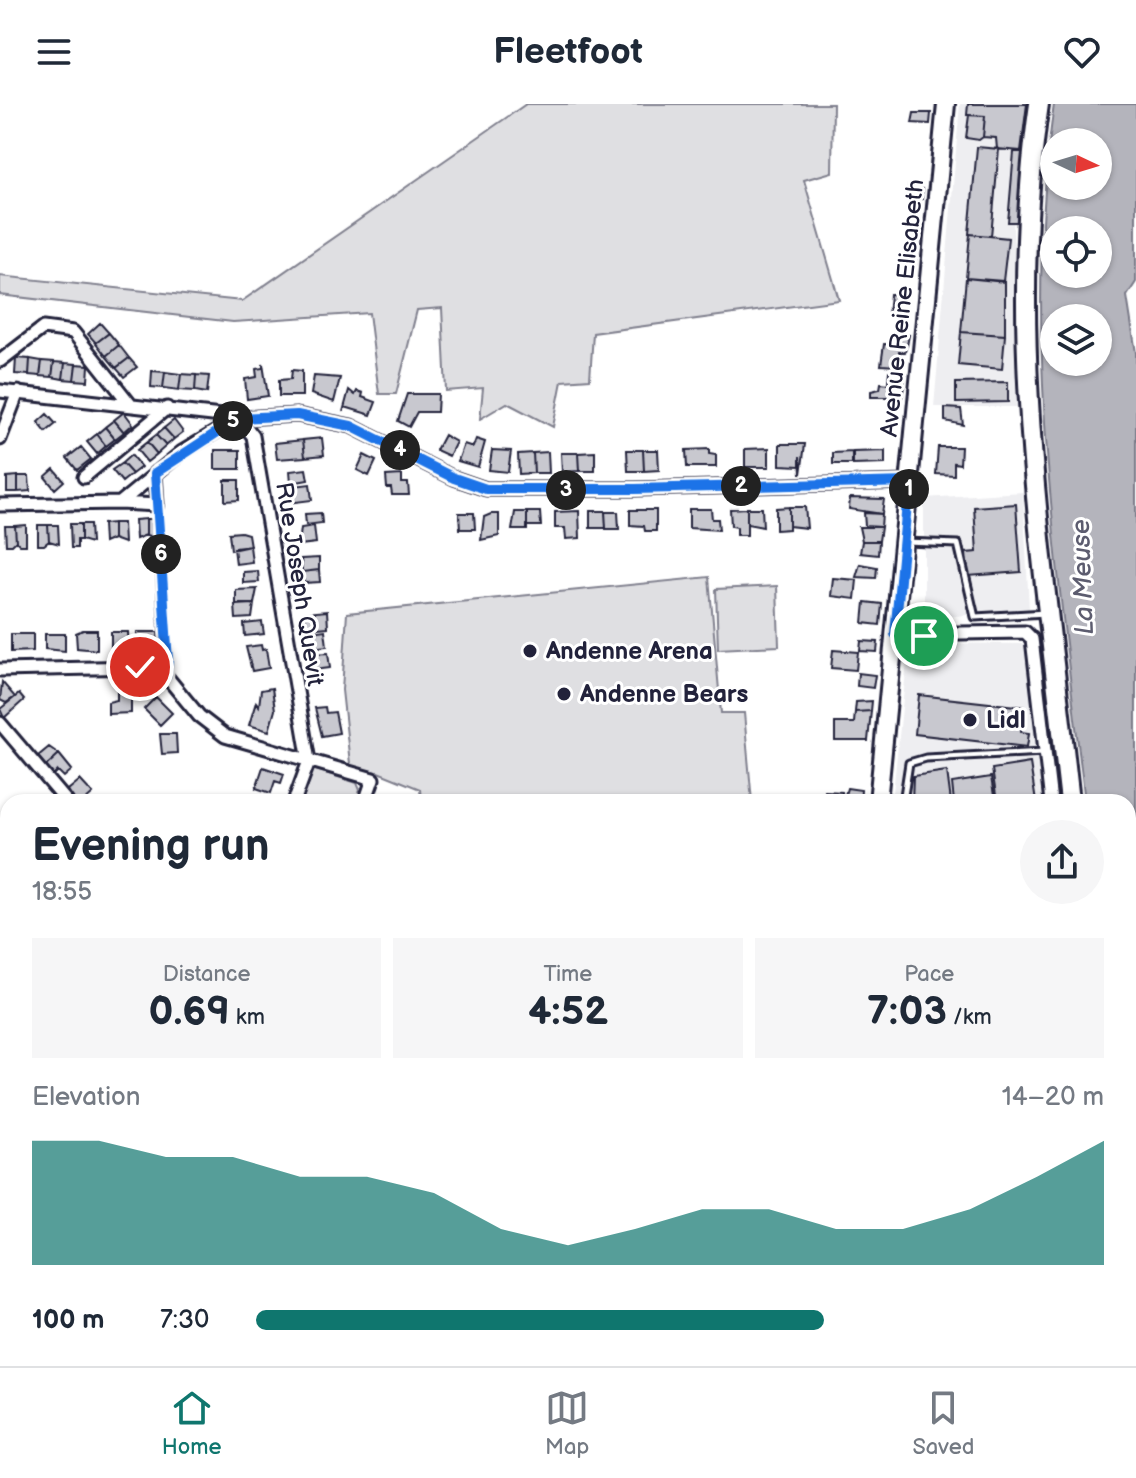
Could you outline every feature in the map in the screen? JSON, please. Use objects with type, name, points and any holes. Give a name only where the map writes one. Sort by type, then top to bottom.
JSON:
[{"type":"main road","name":"Avenue Reine Elisabeth","points":[[879,794],[946,104]]},
{"type":"main road","points":[[1039,104],[1027,212],[1025,312],[1030,414],[1069,794]]},
{"type":"street","points":[[0,361],[43,328],[73,332],[130,404]]},
{"type":"street","points":[[0,391],[239,418],[297,415],[351,426],[454,478],[486,489],[635,489],[909,482]]},
{"type":"street","points":[[0,439],[18,392]]},
{"type":"street","points":[[84,477],[167,408]]},
{"type":"street","points":[[120,503],[155,473],[239,418]]},
{"type":"street","name":"Rue Joseph Quevit","points":[[239,418],[253,436],[309,761]]},
{"type":"street","points":[[0,505],[157,505],[155,473]]},
{"type":"street","points":[[895,634],[1025,632],[1032,639],[1050,794]]},
{"type":"street","points":[[0,670],[140,667],[166,676],[199,716],[225,736],[373,779],[368,794]]},
{"type":"street","points":[[0,723],[60,794]]},
{"type":"street","points":[[297,794],[309,761]]},
{"type":"lane","points":[[157,505],[168,661],[166,676]]},
{"type":"lane","points":[[904,542],[958,544],[975,617],[1050,613]]},
{"type":"lane","points":[[904,794],[909,763],[926,758],[1045,752]]},
{"type":"shaded area","points":[[526,104],[833,104],[832,172],[804,180],[839,300],[593,333],[590,379],[562,381],[553,427],[507,403],[480,419],[483,388],[446,391],[442,308],[417,310],[396,394],[379,394],[369,313],[233,322],[0,295],[0,276],[242,301]]},
{"type":"shaded area","points":[[960,104],[1030,104],[1013,228],[1022,407],[934,407]]},
{"type":"shaded area","points":[[1023,492],[1029,609],[924,619],[924,498]]},
{"type":"shaded area","name":"Andenne Arena","points":[[709,577],[721,713],[744,713],[751,794],[420,794],[420,789],[378,772],[373,779],[351,773],[342,690],[347,613]]},
{"type":"shaded area","points":[[777,586],[779,646],[718,649],[716,589]]},
{"type":"shaded area","points":[[909,643],[1026,644],[1045,794],[893,794]]},
{"type":"shaded area","points":[[313,769],[357,783],[359,794],[299,794],[306,772]]},
{"type":"water","name":"La Meuse","points":[[1054,104],[1136,104],[1136,282],[1127,296],[1136,353],[1136,794],[1084,794],[1055,541],[1043,376],[1112,376],[1112,304],[1041,304],[1041,288],[1112,288],[1112,216],[1044,216],[1045,200],[1112,200],[1112,128],[1052,128]]},
{"type":"building","points":[[968,104],[1027,104],[1021,151],[997,149],[996,138],[983,137],[985,116],[967,115]]},
{"type":"building","points":[[914,113],[931,113],[930,124],[912,123]]},
{"type":"building","points":[[969,115],[985,116],[983,137],[979,140],[966,138]]},
{"type":"building","points":[[977,147],[999,149],[991,236],[969,234]]},
{"type":"building","points":[[1014,152],[1024,152],[1017,222],[1008,222]]},
{"type":"building","points":[[908,187],[923,189],[922,199],[907,198]]},
{"type":"building","points":[[970,234],[1008,238],[1003,281],[966,278]]},
{"type":"building","points":[[901,255],[916,256],[915,267],[900,266]]},
{"type":"building","points":[[966,278],[1005,282],[1005,335],[961,332]]},
{"type":"building","points":[[890,294],[905,295],[904,307],[889,305]]},
{"type":"building","points":[[889,305],[904,307],[903,318],[888,316]]},
{"type":"building","points":[[100,323],[109,333],[96,343],[88,334]]},
{"type":"building","points":[[961,332],[1005,335],[1002,369],[958,365]]},
{"type":"building","points":[[109,333],[119,345],[106,356],[96,343]]},
{"type":"building","points":[[893,334],[909,335],[907,346],[892,344]]},
{"type":"building","points":[[884,344],[906,346],[905,352],[899,352],[897,366],[881,365]]},
{"type":"building","points":[[119,345],[129,358],[116,368],[106,356]]},
{"type":"building","points":[[16,358],[30,359],[29,375],[15,374]]},
{"type":"building","points":[[129,358],[137,367],[124,377],[116,368]]},
{"type":"building","points":[[30,359],[42,361],[40,376],[29,375]]},
{"type":"building","points":[[42,361],[54,362],[52,377],[40,376]]},
{"type":"building","points":[[54,362],[65,363],[63,379],[52,377]]},
{"type":"building","points":[[65,363],[76,364],[74,380],[63,379]]},
{"type":"building","points":[[76,364],[89,365],[88,381],[74,380]]},
{"type":"building","points":[[263,364],[268,396],[247,399],[245,379],[257,377],[256,369],[263,368]]},
{"type":"building","points":[[292,370],[302,371],[302,396],[279,396],[279,380],[291,379]]},
{"type":"building","points":[[152,371],[165,372],[163,388],[151,387]]},
{"type":"building","points":[[889,371],[905,373],[904,384],[888,382]]},
{"type":"building","points":[[165,372],[181,374],[179,390],[163,388]]},
{"type":"building","points":[[181,374],[196,375],[195,391],[179,390]]},
{"type":"building","points":[[196,375],[209,376],[207,393],[195,391]]},
{"type":"building","points":[[314,376],[340,378],[334,402],[311,394]]},
{"type":"building","points":[[1008,382],[1008,402],[956,403],[956,383]]},
{"type":"building","points":[[881,383],[904,386],[902,397],[871,397],[871,391],[880,389]]},
{"type":"building","points":[[349,390],[355,395],[357,391],[363,393],[362,397],[376,402],[371,415],[345,407],[343,412]]},
{"type":"building","points":[[407,394],[438,394],[437,412],[417,412],[409,427],[398,421]]},
{"type":"building","points":[[945,408],[961,409],[963,425],[945,421]]},
{"type":"building","points":[[124,412],[133,424],[124,432],[114,420]]},
{"type":"building","points":[[47,414],[56,424],[46,432],[38,422]]},
{"type":"building","points":[[114,420],[124,432],[115,439],[105,427]]},
{"type":"building","points":[[174,420],[183,432],[174,439],[164,428]]},
{"type":"building","points":[[105,427],[115,439],[106,446],[97,434]]},
{"type":"building","points":[[164,428],[174,439],[166,446],[156,435]]},
{"type":"building","points":[[97,434],[106,446],[97,454],[87,442]]},
{"type":"building","points":[[156,435],[166,446],[157,454],[147,442]]},
{"type":"building","points":[[444,435],[456,442],[449,456],[436,450]]},
{"type":"building","points":[[322,438],[324,455],[305,457],[303,440]]},
{"type":"building","points":[[476,439],[485,442],[478,467],[458,461],[464,444],[473,447]]},
{"type":"building","points":[[303,440],[305,457],[277,459],[275,443]]},
{"type":"building","points":[[147,442],[157,454],[147,462],[137,450]]},
{"type":"building","points":[[780,444],[805,444],[801,474],[800,456],[800,466],[780,465]]},
{"type":"building","points":[[81,447],[91,459],[77,470],[67,458]]},
{"type":"building","points":[[938,447],[961,447],[960,464],[954,463],[954,475],[936,474]]},
{"type":"building","points":[[769,448],[769,467],[745,467],[745,449]]},
{"type":"building","points":[[709,449],[709,454],[716,455],[716,467],[687,467],[686,450]]},
{"type":"building","points":[[215,450],[240,450],[240,469],[215,469]]},
{"type":"building","points":[[492,450],[511,451],[508,472],[489,470]]},
{"type":"building","points":[[627,450],[643,450],[644,471],[628,471]]},
{"type":"building","points":[[643,450],[658,450],[659,470],[644,471]]},
{"type":"building","points":[[885,451],[885,464],[853,465],[853,452]]},
{"type":"building","points":[[548,452],[549,473],[534,473],[533,453]]},
{"type":"building","points":[[595,452],[595,471],[579,471],[578,453]]},
{"type":"building","points":[[852,452],[852,464],[833,464],[833,453]]},
{"type":"building","points":[[533,453],[534,473],[519,474],[518,454]]},
{"type":"building","points":[[561,453],[578,453],[579,471],[562,472]]},
{"type":"building","points":[[131,455],[141,467],[132,474],[122,463]]},
{"type":"building","points":[[364,455],[376,461],[369,476],[357,470]]},
{"type":"building","points":[[122,463],[132,474],[122,482],[112,470]]},
{"type":"building","points":[[54,469],[64,481],[55,489],[45,477]]},
{"type":"building","points":[[306,469],[308,480],[291,483],[290,471]]},
{"type":"building","points":[[402,475],[402,483],[408,483],[409,495],[392,495],[391,488],[387,488],[386,476]]},
{"type":"building","points":[[18,476],[18,492],[7,492],[7,477]]},
{"type":"building","points":[[18,476],[29,476],[30,491],[18,492]]},
{"type":"building","points":[[225,480],[239,480],[239,500],[225,501]]},
{"type":"building","points":[[310,484],[312,500],[288,503],[286,487]]},
{"type":"building","points":[[850,498],[884,499],[882,514],[849,509]]},
{"type":"building","points":[[1016,504],[1021,572],[968,576],[966,553],[977,552],[974,507]]},
{"type":"building","points":[[789,507],[789,529],[776,530],[776,508]]},
{"type":"building","points":[[789,507],[805,507],[807,528],[789,526]]},
{"type":"building","points":[[747,508],[747,535],[737,535],[737,527],[731,526],[730,509]]},
{"type":"building","points":[[747,508],[762,508],[763,527],[747,524]]},
{"type":"building","points":[[689,509],[711,509],[712,519],[718,519],[719,530],[689,528]]},
{"type":"building","points":[[630,510],[656,510],[656,531],[645,531],[644,526],[630,525]]},
{"type":"building","points":[[579,511],[580,538],[566,539],[565,528],[555,528],[555,512]]},
{"type":"building","points":[[590,511],[605,511],[606,528],[590,528]]},
{"type":"building","points":[[515,512],[527,512],[527,530],[512,530]]},
{"type":"building","points":[[527,512],[540,512],[541,526],[527,526]]},
{"type":"building","points":[[605,512],[618,512],[619,529],[606,529]]},
{"type":"building","points":[[321,513],[322,523],[306,525],[305,514]]},
{"type":"building","points":[[459,513],[474,513],[475,529],[460,529]]},
{"type":"building","points":[[864,513],[882,514],[881,527],[865,526]]},
{"type":"building","points":[[499,514],[499,536],[481,540],[484,517]]},
{"type":"building","points":[[146,519],[146,535],[136,539],[135,520]]},
{"type":"building","points":[[146,519],[156,519],[156,538],[146,535]]},
{"type":"building","points":[[113,523],[113,539],[104,543],[103,524]]},
{"type":"building","points":[[113,523],[123,523],[124,543],[113,539]]},
{"type":"building","points":[[70,524],[81,524],[81,540],[77,540],[77,548],[71,548]]},
{"type":"building","points":[[81,524],[90,524],[91,543],[81,540]]},
{"type":"building","points":[[26,525],[26,545],[20,545],[16,541],[15,526]]},
{"type":"building","points":[[38,525],[48,525],[49,541],[44,545],[38,545]]},
{"type":"building","points":[[48,525],[58,525],[59,544],[49,541]]},
{"type":"building","points":[[5,526],[15,526],[16,541],[12,545],[6,545]]},
{"type":"building","points":[[314,526],[316,543],[299,545],[301,528]]},
{"type":"building","points":[[859,527],[881,527],[879,541],[862,541]]},
{"type":"building","points":[[229,533],[248,534],[250,546],[231,550]]},
{"type":"building","points":[[862,541],[879,541],[878,555],[860,553]]},
{"type":"building","points":[[250,546],[252,562],[236,564],[234,548]]},
{"type":"building","points":[[319,558],[319,570],[302,572],[301,559]]},
{"type":"building","points":[[860,564],[877,567],[876,578],[856,577]]},
{"type":"building","points":[[319,570],[320,582],[304,583],[302,572]]},
{"type":"building","points":[[258,571],[259,582],[243,583],[243,572]]},
{"type":"building","points":[[833,578],[857,580],[855,599],[831,596]]},
{"type":"building","points":[[257,589],[254,604],[236,604],[236,590]]},
{"type":"building","points":[[865,602],[882,604],[880,625],[863,623]]},
{"type":"building","points":[[254,604],[252,618],[236,619],[235,605]]},
{"type":"building","points":[[327,611],[328,627],[306,629],[305,613]]},
{"type":"building","points":[[262,622],[264,634],[245,636],[244,624]]},
{"type":"building","points":[[97,630],[97,650],[77,648],[76,633]]},
{"type":"building","points":[[325,630],[327,646],[312,648],[310,632]]},
{"type":"building","points":[[111,632],[128,632],[129,652],[111,650]]},
{"type":"building","points":[[137,632],[158,632],[159,650],[137,650]]},
{"type":"building","points":[[11,634],[33,634],[33,651],[11,652]]},
{"type":"building","points":[[45,634],[65,634],[65,651],[45,649]]},
{"type":"building","points":[[861,641],[878,642],[877,652],[860,651]]},
{"type":"building","points":[[261,645],[262,650],[266,649],[269,668],[252,671],[246,647]]},
{"type":"building","points":[[833,650],[858,652],[856,670],[831,668]]},
{"type":"building","points":[[328,653],[330,668],[314,670],[312,654]]},
{"type":"building","points":[[858,673],[875,675],[873,688],[857,686]]},
{"type":"building","points":[[2,682],[15,697],[6,703],[0,700]]},
{"type":"building","points":[[272,688],[275,710],[269,731],[249,725],[256,702],[259,706],[261,690]]},
{"type":"building","points":[[117,692],[131,692],[131,713],[108,714],[108,702],[117,700]]},
{"type":"building","points":[[19,694],[24,700],[4,718],[0,709]]},
{"type":"building","name":"Lidl","points":[[919,695],[1024,707],[1021,732],[1029,733],[1027,747],[915,734]]},
{"type":"building","points":[[156,697],[172,713],[160,725],[144,709]]},
{"type":"building","points":[[872,701],[871,711],[855,712],[856,702]]},
{"type":"building","points":[[325,707],[326,713],[335,712],[339,733],[322,736],[315,708]]},
{"type":"building","points":[[871,711],[868,741],[835,741],[835,723],[854,723],[855,712]]},
{"type":"building","points":[[160,734],[176,734],[177,753],[162,754]]},
{"type":"building","points":[[49,747],[59,754],[45,767],[37,757]]},
{"type":"building","points":[[59,754],[72,770],[64,777],[58,771],[53,776],[45,767]]},
{"type":"building","points":[[1030,763],[1035,794],[996,794],[992,769]]},
{"type":"building","points":[[263,767],[284,774],[281,783],[275,781],[271,793],[256,788]]},
{"type":"building","points":[[947,771],[950,794],[912,794],[913,776]]},
{"type":"building","points":[[991,777],[994,794],[953,794],[952,783]]},
{"type":"building","points":[[80,780],[93,794],[70,794],[68,790]]},
{"type":"building","points":[[847,788],[861,790],[861,794],[845,794]]},
{"type":"building","points":[[825,791],[842,794],[825,794]]},
{"type":"place","name":"Andenne Arena","points":[[530,651]]},
{"type":"place","name":"Andenne Bears","points":[[564,694]]},
{"type":"place","name":"Lidl","points":[[970,720]]},
{"type":"route","points":[[140,667],[166,676],[168,661],[155,473],[182,452],[239,418],[297,415],[351,426],[454,478],[486,489],[521,491],[909,482],[895,634],[924,636]]}]
